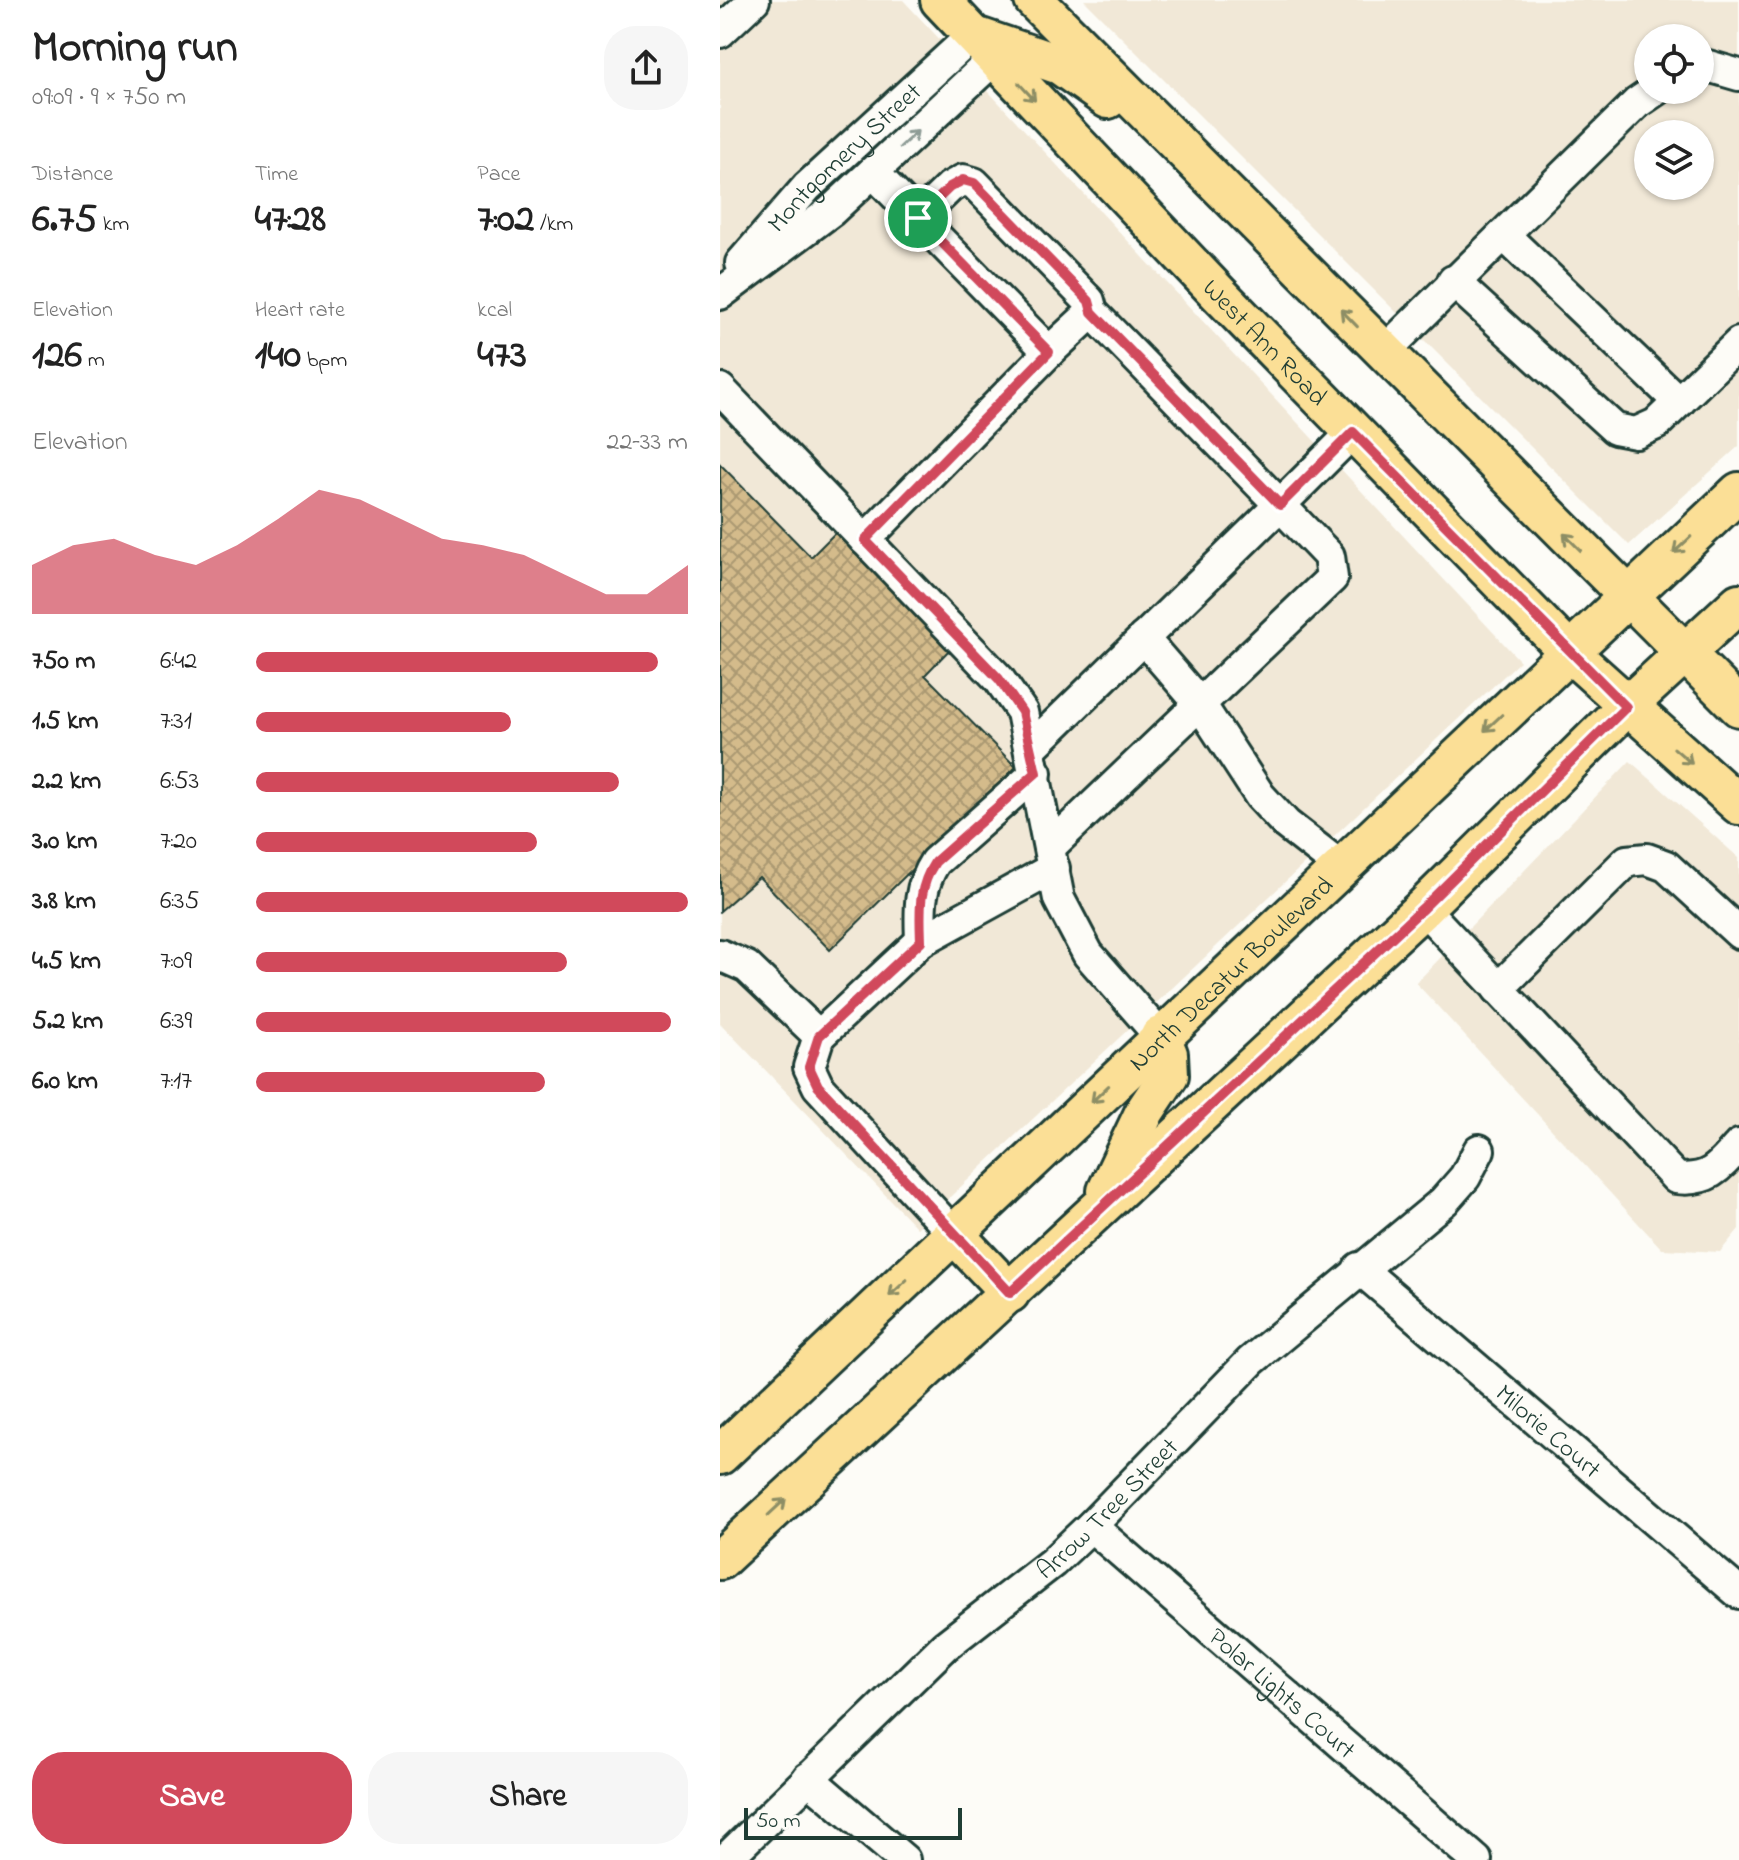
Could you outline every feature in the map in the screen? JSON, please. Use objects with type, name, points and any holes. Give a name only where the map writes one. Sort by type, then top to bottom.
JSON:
[{"type":"main road","name":"West Ann Road","points":[[940,0],[1353,432],[1569,652],[1626,707],[1739,805]]},
{"type":"main road","points":[[1034,0],[1739,707]]},
{"type":"main road","points":[[984,47],[1060,65],[1192,159]]},
{"type":"main road","name":"North Decatur Boulevard","points":[[720,1455],[1739,492]]},
{"type":"main road","points":[[720,1560],[1423,908],[1626,707],[1739,603]]},
{"type":"main road","points":[[1097,1212],[1145,1111],[1169,1075],[1168,1054],[1160,1036]]},
{"type":"main road","points":[[955,1235],[1010,1293]]},
{"type":"street","points":[[720,32],[754,0]]},
{"type":"street","name":"Montgomery Street","points":[[720,294],[831,211],[873,172],[984,47]]},
{"type":"street","name":"Montgomery Street","points":[[720,287],[807,187],[984,47]]},
{"type":"street","points":[[1714,68],[1739,75]]},
{"type":"street","points":[[1383,353],[1636,104]]},
{"type":"street","points":[[873,172],[1049,352]]},
{"type":"street","points":[[918,218],[950,187],[963,180],[974,183],[1089,301],[1092,312],[1329,556],[1332,578],[1200,704],[1052,857],[921,941],[819,1036],[809,1067],[818,1086],[955,1235]]},
{"type":"street","points":[[1505,236],[1679,402]]},
{"type":"street","points":[[1453,281],[1615,429],[1636,433],[1656,424],[1739,343]]},
{"type":"street","points":[[865,540],[1092,312]]},
{"type":"street","points":[[720,389],[999,679],[1022,712],[1059,899],[1088,954],[1160,1036]]},
{"type":"street","points":[[921,941],[920,900],[925,878],[935,862],[1033,761],[1143,638],[1353,432]]},
{"type":"street","points":[[1143,638],[1200,704],[1260,796],[1286,824],[1340,866]]},
{"type":"street","points":[[1498,989],[1627,861],[1647,859],[1666,866],[1739,933]]},
{"type":"street","points":[[1423,908],[1676,1178],[1693,1180],[1712,1175],[1739,1145]]},
{"type":"street","points":[[720,955],[747,967],[819,1036]]},
{"type":"street","name":"Arrow Tree Street","points":[[725,1860],[945,1646],[1053,1562],[1091,1526],[1251,1361],[1359,1268],[1444,1201],[1465,1177],[1479,1150]]},
{"type":"street","name":"Milorie Court","points":[[1359,1268],[1739,1593]]},
{"type":"street","name":"Polar Lights Court","points":[[1091,1526],[1476,1860]]},
{"type":"street","points":[[808,1778],[904,1860]]},
{"type":"shaded area","points":[[720,0],[903,0],[1520,661],[917,1228],[720,1023]]},
{"type":"shaded area","points":[[1084,0],[1739,0],[1739,446],[1629,545]]},
{"type":"shaded area","points":[[1630,761],[1739,858],[1739,1229],[1720,1252],[1662,1249],[1416,983]]},
{"type":"building","points":[[720,464],[811,557],[837,531],[952,647],[925,675],[1016,767],[830,950],[759,877],[720,911]]},
{"type":"route","points":[[963,180],[974,183],[1089,301],[1092,312],[1280,505],[1353,432],[1626,707],[1423,908],[1010,1293],[818,1086],[809,1067],[819,1036],[921,941],[920,900],[925,878],[935,862],[1036,773],[1022,712],[999,679],[865,540],[1049,352],[918,218],[950,187],[963,180]]}]
